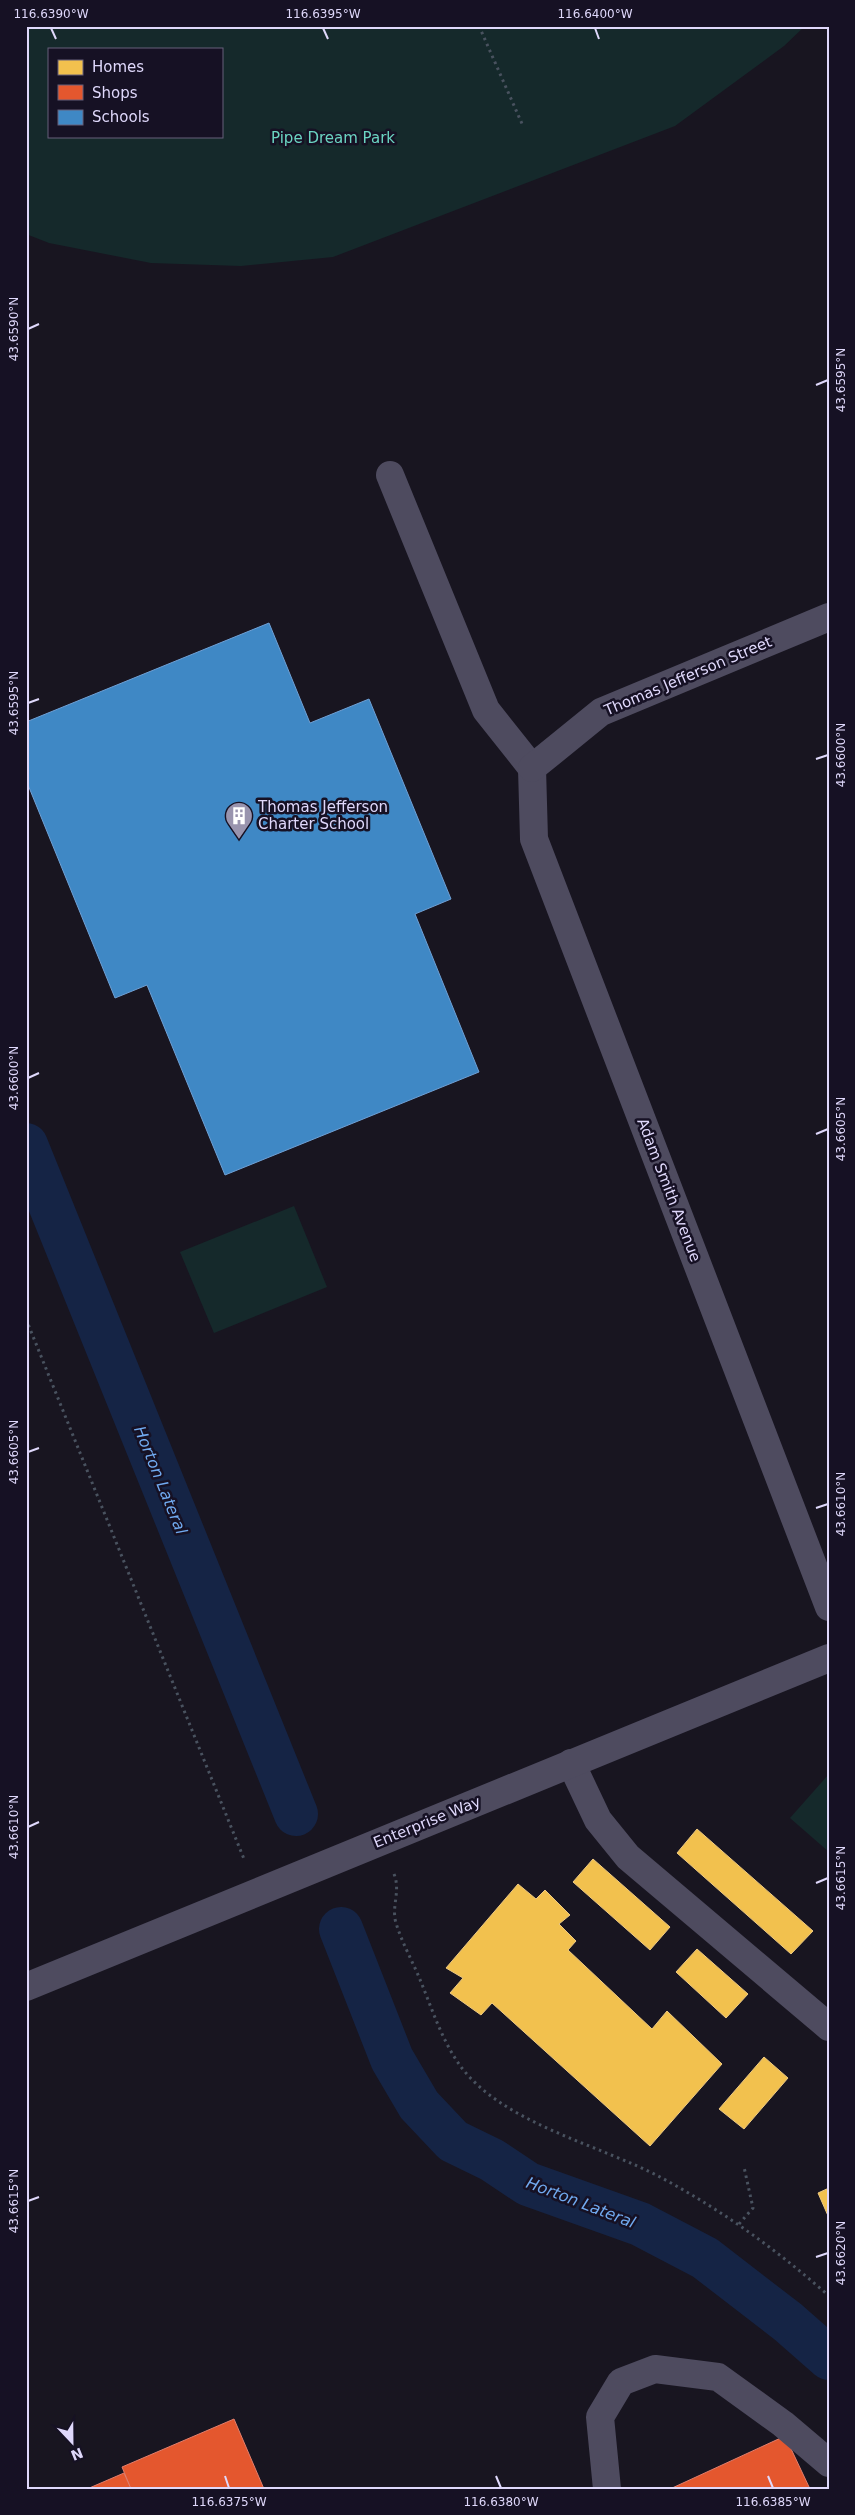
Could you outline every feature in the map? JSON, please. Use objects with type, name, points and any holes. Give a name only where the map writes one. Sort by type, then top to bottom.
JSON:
[{"type":"street","points":[[390,475],[486,710],[532,768]]},
{"type":"street","name":"Thomas Jefferson Street","points":[[532,768],[601,712],[829,617]]},
{"type":"street","name":"Adam Smith Avenue","points":[[532,768],[534,839],[829,1607]]},
{"type":"street","name":"Enterprise Way","points":[[26,1988],[829,1658]]},
{"type":"street","points":[[571,1763],[598,1820],[628,1857],[829,2027]]},
{"type":"street","points":[[607,2489],[600,2417],[621,2382],[655,2369],[718,2377],[782,2424],[829,2463]]},
{"type":"path","points":[[479,26],[524,126]]},
{"type":"path","points":[[26,1319],[258,1892]]},
{"type":"path","points":[[380,1842],[398,1884],[395,1920],[443,2036],[459,2065],[482,2089],[543,2126],[659,2177],[739,2224],[784,2257],[829,2296]]},
{"type":"path","points":[[739,2224],[754,2208],[744,2167]]},
{"type":"green space","name":"Pipe Dream Park","points":[[26,26],[805,26],[784,46],[675,126],[333,257],[241,266],[151,263],[49,243],[26,234]]},
{"type":"green space","points":[[294,1206],[327,1287],[214,1333],[180,1252]]},
{"type":"green space","points":[[829,1774],[829,1852],[790,1818]]},
{"type":"building: Homes","points":[[697,1829],[813,1931],[791,1954],[677,1853]]},
{"type":"building: Homes","points":[[593,1859],[670,1927],[650,1950],[573,1882]]},
{"type":"building: Homes","points":[[518,1884],[536,1899],[545,1890],[570,1915],[559,1924],[576,1941],[568,1950],[652,2029],[667,2011],[722,2064],[650,2146],[492,2003],[481,2015],[450,1993],[463,1978],[446,1968]]},
{"type":"building: Homes","points":[[697,1949],[748,1994],[726,2018],[676,1972]]},
{"type":"building: Homes","points":[[764,2057],[788,2078],[744,2129],[719,2109]]},
{"type":"building: Homes","points":[[829,2188],[829,2218],[818,2193]]},
{"type":"building: Shops","points":[[234,2419],[264,2489],[131,2489],[122,2467]]},
{"type":"building: Shops","points":[[785,2436],[810,2489],[670,2489]]},
{"type":"building: Shops","points":[[124,2473],[131,2489],[87,2489]]},
{"type":"building: Schools","name":"Thomas Jefferson Charter School","points":[[269,623],[310,723],[369,699],[451,899],[415,914],[479,1072],[225,1175],[147,985],[115,998],[26,780],[26,722]]},
{"type":"waterway","name":"Horton Lateral","points":[[26,1145],[296,1814]]},
{"type":"waterway","name":"Horton Lateral","points":[[341,1929],[392,2059],[419,2105],[453,2141],[492,2160],[528,2184],[640,2224],[705,2258],[788,2322],[829,2358]]},
{"type":"place","name":"Thomas Jefferson Charter School","points":[[239,840]]}]
